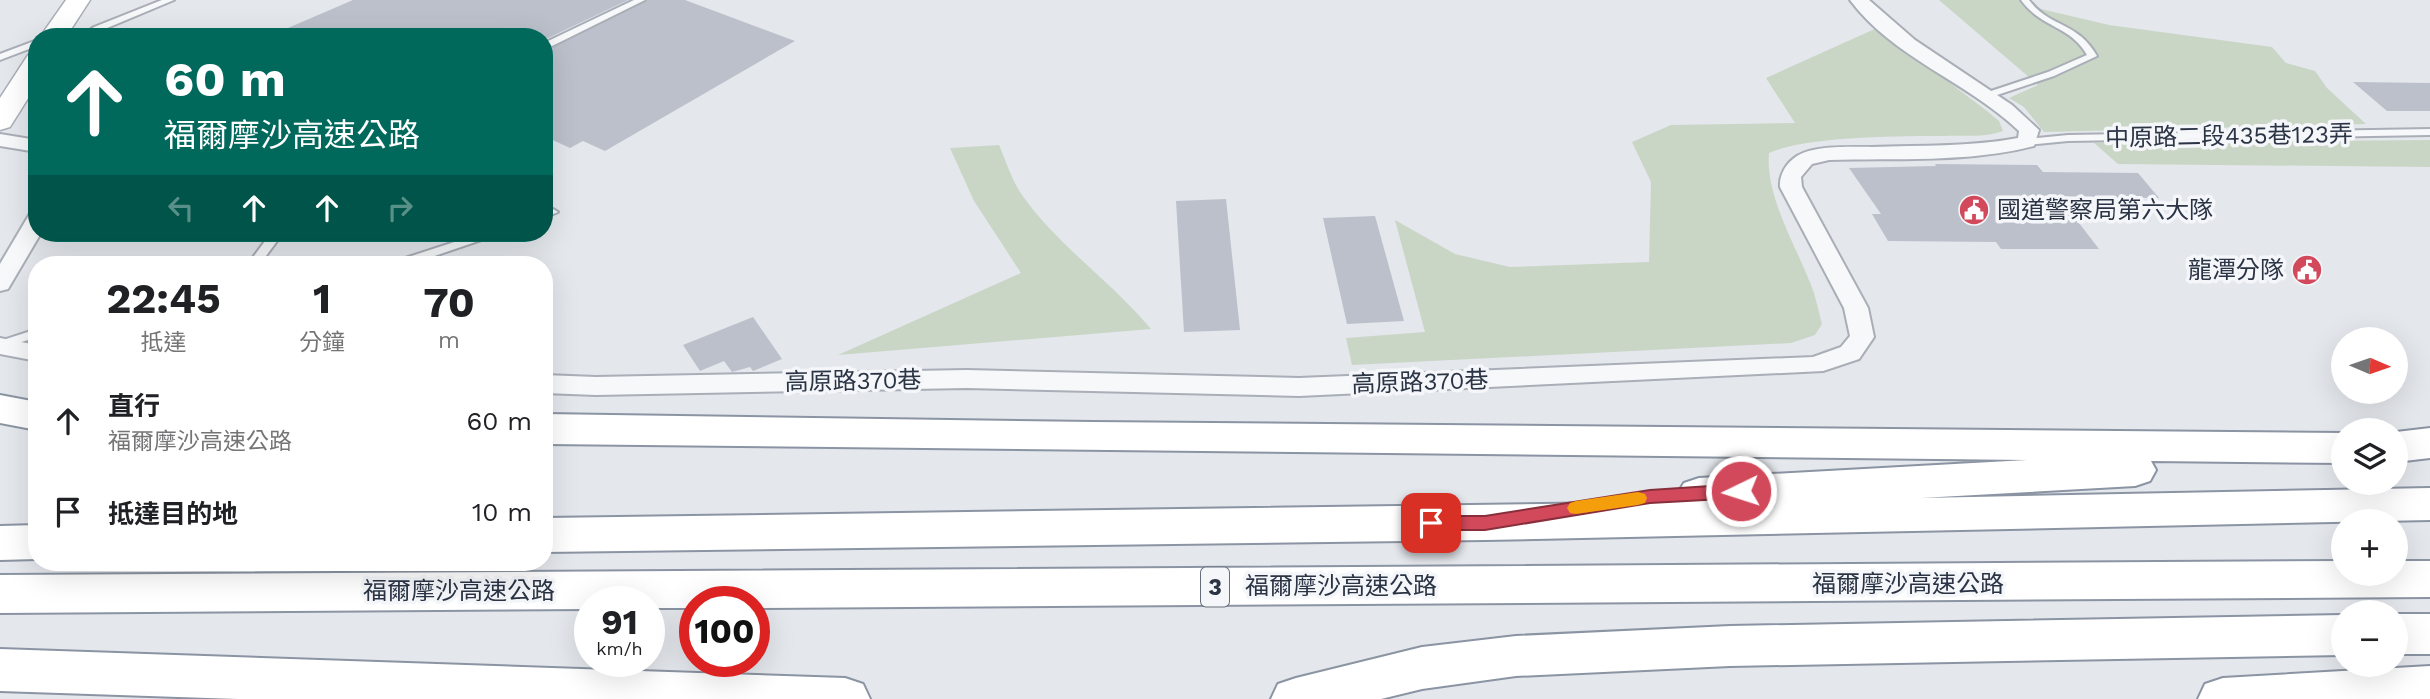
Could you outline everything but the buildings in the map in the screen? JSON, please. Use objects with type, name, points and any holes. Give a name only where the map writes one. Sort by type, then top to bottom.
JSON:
[{"type":"highway","points":[[0,410],[28,417]]},
{"type":"highway","points":[[0,422],[28,420]]},
{"type":"highway","points":[[553,429],[1107,438],[2331,450]]},
{"type":"highway","points":[[2408,446],[2430,443]]},
{"type":"highway","points":[[2408,448],[2430,449]]},
{"type":"highway","points":[[1485,523],[1650,497],[2204,466],[2331,451]]},
{"type":"highway","points":[[553,535],[1485,523],[2430,504]]},
{"type":"highway","points":[[0,543],[28,542]]},
{"type":"highway","name":"福爾摩沙高速公路","points":[[0,594],[2430,579]]},
{"type":"highway","points":[[2408,635],[2430,634]]},
{"type":"highway","points":[[1296,699],[1422,668],[1516,656],[1744,646],[2331,635]]},
{"type":"highway","points":[[0,670],[845,699]]},
{"type":"highway","points":[[2223,699],[2430,687]]},
{"type":"street","points":[[58,28],[78,0]]},
{"type":"street","points":[[1859,0],[1925,57],[2013,115],[2029,130],[2027,142]]},
{"type":"street","points":[[0,121],[28,76]]},
{"type":"street","points":[[0,140],[28,145]]},
{"type":"street","name":"高原路370巷","points":[[553,384],[610,386],[967,379],[1299,387],[1814,365],[1850,353],[1862,337],[1856,309],[1791,187],[1790,176],[1797,168],[1805,160],[1829,154],[1990,149],[2027,142]]},
{"type":"street","points":[[0,284],[28,236]]},
{"type":"street","points":[[0,345],[28,351]]},
{"type":"lane","points":[[100,28],[170,0]]},
{"type":"lane","points":[[553,43],[641,0]]},
{"type":"lane","points":[[1985,96],[2051,74],[2092,56],[2087,44],[2073,31],[2048,22],[2031,10],[2025,0]]},
{"type":"lane","points":[[0,57],[28,46]]},
{"type":"lane","name":"中原路二段435巷123弄","points":[[2027,142],[2068,138],[2430,132]]},
{"type":"lane","points":[[424,256],[466,242]]},
{"type":"lane","points":[[0,345],[28,336]]},
{"type":"green space","points":[[1939,0],[2027,0],[2041,9],[2109,25],[2272,47],[2286,63],[2315,71],[2327,88],[2366,124],[2044,132],[2024,107],[2009,98],[2038,85]]},
{"type":"green space","points":[[1877,28],[1987,111],[1999,121],[2003,131],[1981,135],[1829,140],[1785,147],[1769,153],[1772,188],[1784,224],[1814,293],[1822,324],[1815,335],[1791,343],[1352,365],[1346,338],[1425,332],[1395,220],[1455,254],[1510,267],[1649,262],[1651,182],[1632,142],[1671,125],[1795,123],[1766,78]]},
{"type":"green space","points":[[2430,140],[2430,167],[2118,164],[2094,143]]},
{"type":"green space","points":[[999,145],[1015,184],[1036,213],[1151,329],[838,355],[1021,273],[974,201],[950,148]]},
{"type":"slow traffic","points":[[1576,508],[1638,498]]},
{"type":"place","name":"國道警察局第六大隊","points":[[1974,210]]},
{"type":"place","name":"龍潭分隊","points":[[2307,270]]},
{"type":"route","points":[[1431,523],[1485,523],[1650,497],[1741,491]]}]
